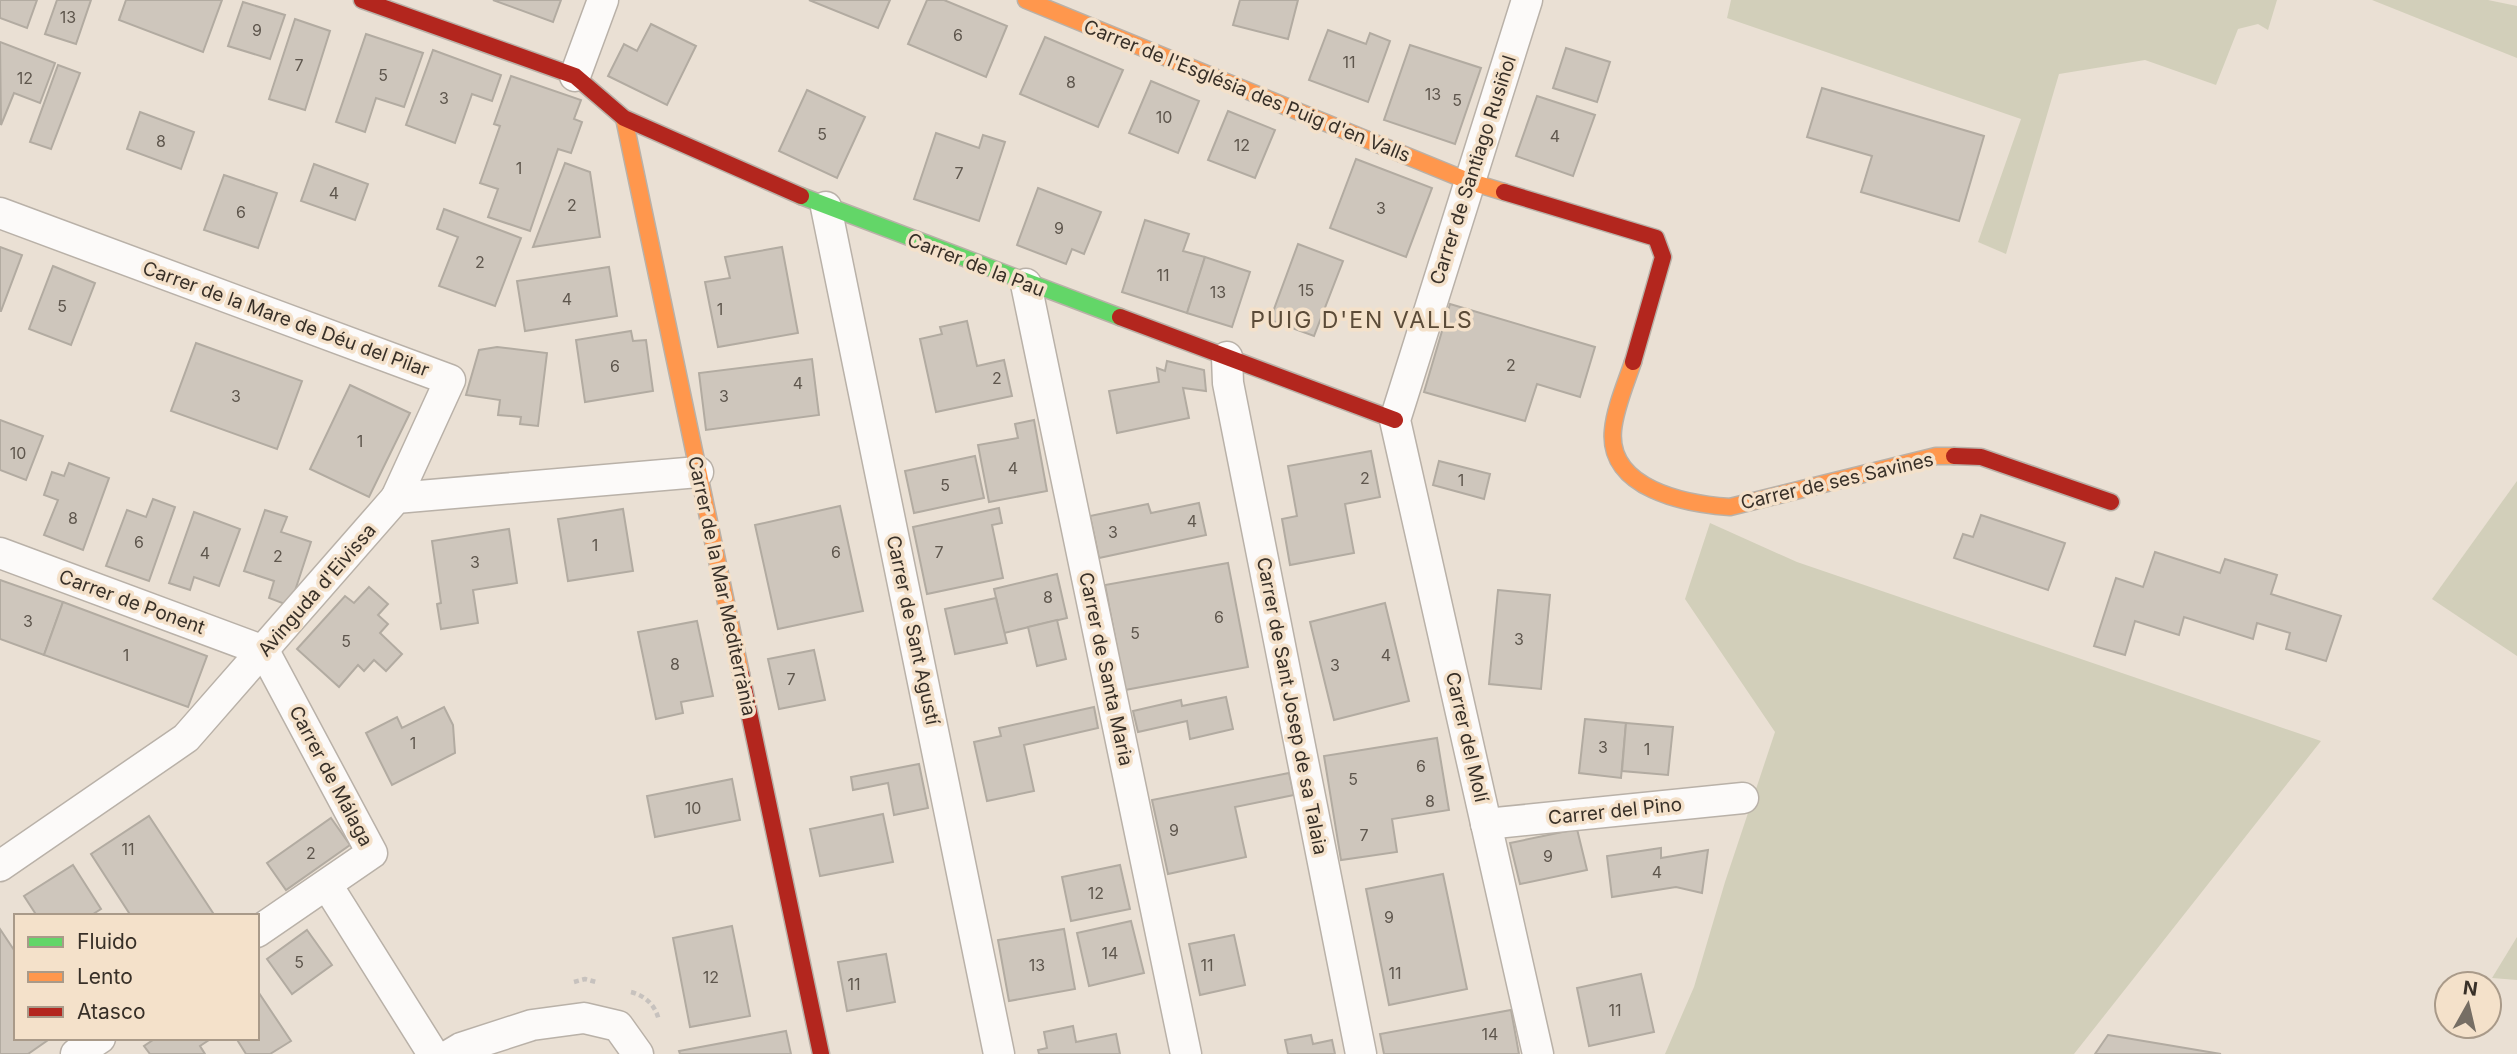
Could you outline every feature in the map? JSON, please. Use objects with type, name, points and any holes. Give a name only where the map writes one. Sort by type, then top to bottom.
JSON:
[{"type":"street","points":[[362,0],[575,76],[603,0]]},
{"type":"street","name":"Carrer de l'Església des Puig d'en Valls","points":[[1026,0],[1468,181]]},
{"type":"street","name":"Carrer de Santiago Rusiñol","points":[[1395,420],[1527,0]]},
{"type":"street","name":"Carrer de la Pau","points":[[575,76],[624,118],[826,207],[1395,420]]},
{"type":"street","name":"Carrer de la Mar Mediterrània","points":[[624,118],[821,1054]]},
{"type":"street","name":"Carrer de ses Savines","points":[[1468,181],[1656,238],[1663,257],[1613,430],[1622,467],[1638,483],[1701,505],[1730,507],[1936,456],[1981,457],[2111,502]]},
{"type":"street","name":"Carrer de Sant Agustí","points":[[826,207],[999,1054]]},
{"type":"street","name":"Carrer de la Mare de Déu del Pilar","points":[[0,214],[450,380],[396,498]]},
{"type":"street","name":"Carrer de Santa Maria","points":[[1027,284],[1186,1054]]},
{"type":"street","name":"Carrer de Sant Josep de sa Talaia","points":[[1227,357],[1228,383],[1361,1054]]},
{"type":"street","name":"Carrer del Molí","points":[[1395,420],[1538,1054]]},
{"type":"street","points":[[396,498],[698,472]]},
{"type":"street","name":"Avinguda d'Eivissa","points":[[0,866],[186,738],[396,498]]},
{"type":"street","name":"Carrer de Ponent","points":[[0,553],[264,651]]},
{"type":"street","name":"Carrer de Málaga","points":[[259,931],[372,853],[264,651]]},
{"type":"street","name":"Carrer del Pino","points":[[1486,824],[1743,798]]},
{"type":"street","points":[[327,885],[433,1054]]},
{"type":"street","points":[[451,1054],[461,1048],[532,1026],[584,1018],[618,1026],[638,1054]]},
{"type":"street","points":[[76,1054],[97,1040]]},
{"type":"shaded area","points":[[1731,0],[2277,0],[2268,30],[2258,24],[2238,29],[2216,85],[2145,60],[2059,74],[2006,254],[1978,242],[2021,119],[1727,18]]},
{"type":"shaded area","points":[[2372,0],[2488,0],[2517,6],[2517,58]]},
{"type":"shaded area","points":[[2517,481],[2517,656],[2432,599]]},
{"type":"shaded area","points":[[1710,523],[1797,562],[2321,741],[2074,1054],[1665,1054],[1694,987],[1725,882],[1775,732],[1685,599]]},
{"type":"shaded area","points":[[2517,937],[2517,980],[2503,979],[2503,970],[2497,970]]},
{"type":"building","points":[[0,0],[37,0],[27,28],[0,18]]},
{"type":"building","points":[[57,0],[91,0],[76,44],[45,34]]},
{"type":"building","points":[[126,0],[222,0],[203,52],[119,20]]},
{"type":"building","points":[[493,0],[561,0],[553,22]]},
{"type":"building","points":[[809,0],[890,0],[878,28]]},
{"type":"building","points":[[927,0],[944,0],[1007,26],[986,77],[908,44]]},
{"type":"building","points":[[1240,0],[1298,0],[1288,39],[1233,25]]},
{"type":"building","points":[[243,2],[285,15],[270,59],[228,46]]},
{"type":"building","points":[[295,19],[330,31],[305,110],[269,99]]},
{"type":"building","points":[[651,24],[696,46],[667,105],[608,76],[624,44],[637,51]]},
{"type":"building","points":[[1328,30],[1366,44],[1370,33],[1390,41],[1368,102],[1309,80]]},
{"type":"building","points":[[366,34],[423,53],[404,107],[376,98],[365,132],[336,122]]},
{"type":"building","points":[[1045,37],[1123,70],[1098,127],[1020,94]]},
{"type":"building","points":[[0,42],[55,63],[40,103],[14,93],[1,125]]},
{"type":"building","points":[[1410,45],[1481,68],[1455,144],[1384,120]]},
{"type":"building","points":[[1566,48],[1610,62],[1597,102],[1553,88]]},
{"type":"building","points":[[433,50],[501,75],[492,101],[472,94],[455,143],[406,125]]},
{"type":"building","points":[[58,65],[80,73],[51,149],[30,142]]},
{"type":"building","points":[[511,76],[581,100],[574,119],[582,122],[571,153],[558,149],[530,231],[488,217],[498,189],[480,183],[500,126],[494,124]]},
{"type":"building","points":[[1151,81],[1199,101],[1178,153],[1129,133]]},
{"type":"building","points":[[1822,88],[1984,136],[1959,221],[1861,192],[1872,156],[1807,137]]},
{"type":"building","points":[[807,90],[865,117],[837,178],[779,151]]},
{"type":"building","points":[[1537,96],[1595,115],[1573,176],[1516,156]]},
{"type":"building","points":[[1228,111],[1275,130],[1255,178],[1208,160]]},
{"type":"building","points":[[140,112],[194,132],[181,169],[127,149]]},
{"type":"building","points":[[936,133],[979,148],[983,135],[1005,142],[979,221],[914,199]]},
{"type":"building","points":[[1356,159],[1432,188],[1406,257],[1330,228]]},
{"type":"building","points":[[565,163],[590,172],[600,237],[533,247]]},
{"type":"building","points":[[314,164],[368,184],[355,220],[301,201]]},
{"type":"building","points":[[224,175],[277,193],[258,248],[204,230]]},
{"type":"building","points":[[1038,188],[1101,212],[1084,254],[1072,249],[1066,264],[1017,245]]},
{"type":"building","points":[[444,209],[521,238],[495,306],[439,286],[458,237],[437,229]]},
{"type":"building","points":[[1145,220],[1189,234],[1183,251],[1205,257],[1187,313],[1122,292]]},
{"type":"building","points":[[1298,244],[1343,261],[1314,336],[1270,320]]},
{"type":"building","points":[[0,247],[22,255],[1,311],[0,311]]},
{"type":"building","points":[[782,247],[798,333],[718,347],[705,282],[730,278],[725,257]]},
{"type":"building","points":[[1205,257],[1250,272],[1232,327],[1187,313]]},
{"type":"building","points":[[53,266],[95,283],[71,345],[29,329]]},
{"type":"building","points":[[609,267],[617,316],[525,331],[517,281]]},
{"type":"building","points":[[1450,304],[1595,347],[1580,397],[1537,384],[1525,421],[1424,392]]},
{"type":"building","points":[[967,321],[977,366],[1004,360],[1012,396],[936,412],[920,339],[942,334],[940,327]]},
{"type":"building","points":[[631,331],[633,341],[646,340],[653,391],[585,402],[576,340]]},
{"type":"building","points":[[196,343],[302,381],[277,449],[171,411]]},
{"type":"building","points":[[497,347],[547,353],[538,426],[520,424],[521,417],[498,415],[500,400],[466,395],[479,350]]},
{"type":"building","points":[[812,359],[819,415],[706,430],[699,373]]},
{"type":"building","points":[[1167,361],[1204,370],[1206,391],[1183,388],[1189,418],[1117,433],[1109,391],[1159,382],[1157,368],[1165,371]]},
{"type":"building","points":[[350,385],[410,413],[369,497],[310,469]]},
{"type":"building","points":[[0,420],[43,436],[26,480],[0,470]]},
{"type":"building","points":[[1034,420],[1047,491],[989,502],[978,445],[1018,438],[1015,424]]},
{"type":"building","points":[[1371,451],[1380,497],[1345,504],[1354,553],[1290,565],[1282,519],[1297,516],[1288,466]]},
{"type":"building","points":[[975,456],[984,498],[914,513],[905,471]]},
{"type":"building","points":[[1439,461],[1490,474],[1484,499],[1433,485]]},
{"type":"building","points":[[69,463],[109,478],[83,550],[44,535],[58,500],[44,495],[52,472],[64,476]]},
{"type":"building","points":[[153,499],[175,507],[149,581],[106,566],[127,510],[146,517]]},
{"type":"building","points":[[1199,503],[1206,535],[1099,558],[1090,516],[1148,504],[1151,513]]},
{"type":"building","points":[[840,506],[863,611],[778,629],[755,525]]},
{"type":"building","points":[[999,508],[1002,523],[992,525],[1003,578],[927,594],[913,527]]},
{"type":"building","points":[[623,509],[633,571],[568,581],[558,519]]},
{"type":"building","points":[[265,510],[287,517],[281,532],[311,542],[290,606],[269,598],[274,581],[244,571]]},
{"type":"building","points":[[194,512],[240,529],[219,586],[194,577],[190,590],[169,583]]},
{"type":"building","points":[[1981,515],[2065,543],[2048,590],[1954,558],[1963,534],[1973,537]]},
{"type":"building","points":[[509,529],[517,583],[473,590],[478,623],[441,629],[437,604],[441,603],[432,541]]},
{"type":"building","points":[[2155,552],[2220,573],[2225,559],[2277,575],[2271,594],[2341,616],[2326,661],[2286,649],[2290,633],[2257,623],[2253,639],[2184,617],[2179,635],[2135,621],[2125,655],[2094,646],[2116,578],[2143,587]]},
{"type":"building","points":[[1228,563],[1248,667],[1125,690],[1105,585]]},
{"type":"building","points":[[1057,574],[1067,618],[1004,633],[994,589]]},
{"type":"building","points":[[0,580],[63,602],[44,655],[0,639]]},
{"type":"building","points":[[369,587],[388,604],[378,615],[388,624],[380,633],[402,654],[386,671],[374,660],[364,671],[358,665],[339,687],[297,649],[345,596],[354,603]]},
{"type":"building","points":[[1498,590],[1550,595],[1541,689],[1489,684]]},
{"type":"building","points":[[996,598],[1007,643],[955,654],[945,609]]},
{"type":"building","points":[[63,602],[207,656],[188,707],[44,655]]},
{"type":"building","points":[[1385,603],[1409,701],[1334,720],[1310,622]]},
{"type":"building","points":[[1057,620],[1066,659],[1037,666],[1028,627]]},
{"type":"building","points":[[697,621],[713,696],[681,702],[683,713],[656,719],[638,632]]},
{"type":"building","points":[[814,650],[825,700],[779,709],[768,659]]},
{"type":"building","points":[[1226,697],[1233,729],[1190,739],[1187,721],[1138,732],[1133,711],[1181,700],[1182,706]]},
{"type":"building","points":[[444,707],[453,725],[455,753],[392,785],[366,733],[397,717],[402,728]]},
{"type":"building","points":[[1094,707],[1098,728],[1024,745],[1034,791],[987,801],[974,742],[1001,736],[999,728]]},
{"type":"building","points":[[1585,719],[1626,723],[1621,778],[1579,773]]},
{"type":"building","points":[[1626,723],[1673,727],[1668,775],[1622,771]]},
{"type":"building","points":[[1437,738],[1449,810],[1392,819],[1397,852],[1341,860],[1324,756]]},
{"type":"building","points":[[919,764],[928,808],[894,815],[888,783],[853,790],[851,777]]},
{"type":"building","points":[[1289,773],[1294,795],[1235,807],[1246,857],[1168,874],[1152,800]]},
{"type":"building","points":[[732,779],[740,820],[655,837],[647,796]]},
{"type":"building","points":[[883,814],[893,862],[820,876],[810,829]]},
{"type":"building","points":[[149,816],[214,914],[130,914],[91,854]]},
{"type":"building","points":[[331,818],[350,845],[286,890],[267,863]]},
{"type":"building","points":[[1577,829],[1587,870],[1520,884],[1510,843]]},
{"type":"building","points":[[1661,848],[1661,858],[1708,850],[1702,893],[1676,887],[1612,897],[1607,856]]},
{"type":"building","points":[[73,865],[101,909],[93,914],[36,914],[24,896]]},
{"type":"building","points":[[1120,865],[1130,909],[1071,921],[1062,877]]},
{"type":"building","points":[[1443,874],[1467,989],[1389,1005],[1366,889]]},
{"type":"building","points":[[1131,921],[1144,973],[1089,986],[1077,933]]},
{"type":"building","points":[[732,926],[750,1016],[690,1027],[673,938]]},
{"type":"building","points":[[0,929],[14,950],[14,1040],[48,1040],[28,1054],[0,1054]]},
{"type":"building","points":[[1064,929],[1075,989],[1009,1001],[998,940]]},
{"type":"building","points":[[307,930],[332,965],[292,994],[267,959]]},
{"type":"building","points":[[1234,935],[1245,985],[1200,995],[1189,944]]},
{"type":"building","points":[[886,954],[895,1002],[847,1011],[838,962]]},
{"type":"building","points":[[1641,974],[1654,1032],[1589,1046],[1577,988]]},
{"type":"building","points":[[259,993],[291,1041],[270,1054],[246,1054],[237,1040],[259,1040]]},
{"type":"building","points":[[1511,1010],[1519,1054],[1384,1054],[1380,1034]]},
{"type":"building","points":[[1073,1026],[1076,1042],[1116,1034],[1120,1054],[1039,1054],[1038,1050],[1047,1048],[1044,1032]]},
{"type":"building","points":[[786,1031],[791,1054],[680,1054],[679,1051]]},
{"type":"building","points":[[1311,1035],[1313,1044],[1332,1040],[1335,1054],[1288,1054],[1285,1040]]},
{"type":"building","points":[[2108,1035],[2221,1054],[2095,1054]]},
{"type":"building","points":[[153,1040],[209,1040],[200,1046],[205,1054],[150,1054],[144,1046]]},
{"type":"traffic: fast","points":[[801,196],[1120,317]]},
{"type":"traffic: slow","points":[[1026,0],[1468,181],[1504,192]]},
{"type":"traffic: slow","points":[[624,118],[741,674]]},
{"type":"traffic: slow","points":[[1633,362],[1614,422],[1614,450],[1623,467],[1636,480],[1672,497],[1730,507],[1936,456],[1954,456]]},
{"type":"traffic: jam","points":[[362,0],[575,76],[624,118],[801,196]]},
{"type":"traffic: jam","points":[[1504,192],[1656,238],[1663,257],[1633,362]]},
{"type":"traffic: jam","points":[[1120,317],[1395,420]]},
{"type":"traffic: jam","points":[[1954,456],[1981,457],[2111,502]]},
{"type":"traffic: jam","points":[[741,674],[821,1054]]},
{"type":"district","name":"PUIG D'EN VALLS","points":[[1362,320]]}]
